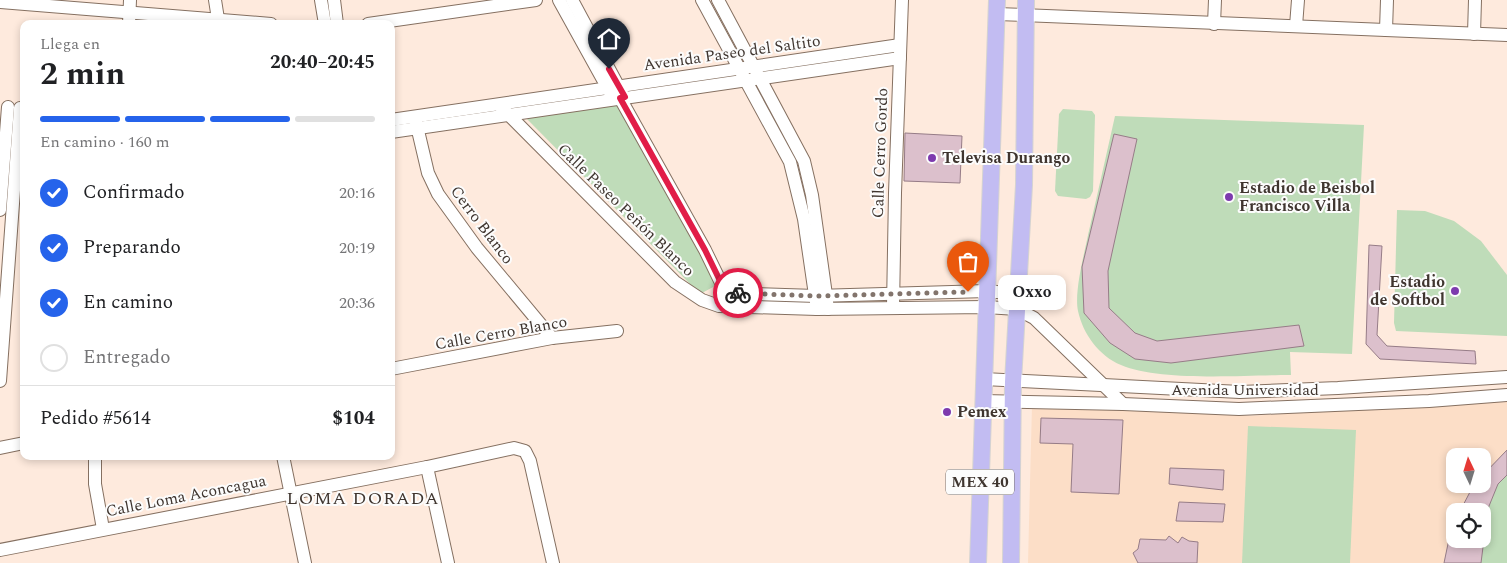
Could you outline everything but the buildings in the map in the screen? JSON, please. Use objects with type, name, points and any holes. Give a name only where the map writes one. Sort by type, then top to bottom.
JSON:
[{"type":"main road","name":"MEX 40","points":[[978,563],[997,7]]},
{"type":"main road","name":"MEX 40","points":[[1011,563],[1012,402],[1024,186],[1026,8]]},
{"type":"main road","points":[[997,46],[1010,50],[1024,64]]},
{"type":"street","points":[[215,0],[218,19]]},
{"type":"street","points":[[321,0],[324,20]]},
{"type":"street","points":[[334,0],[336,20]]},
{"type":"street","points":[[395,20],[536,0]]},
{"type":"street","points":[[558,0],[617,94],[705,250],[726,293],[719,306]]},
{"type":"street","points":[[572,0],[617,94]]},
{"type":"street","points":[[702,0],[791,167],[822,302]]},
{"type":"street","points":[[718,0],[804,161],[812,194],[822,302]]},
{"type":"street","name":"Calle Cerro Gordo","points":[[893,307],[902,0]]},
{"type":"street","points":[[1214,0],[1214,24]]},
{"type":"street","points":[[1296,26],[1298,0]]},
{"type":"street","points":[[1386,30],[1388,0]]},
{"type":"street","points":[[1474,34],[1475,0]]},
{"type":"street","points":[[0,2],[229,20]]},
{"type":"street","points":[[997,7],[1214,24],[1507,35]]},
{"type":"street","name":"Avenida Paseo del Saltito","points":[[395,120],[416,123],[508,115],[739,68],[900,51]]},
{"type":"street","name":"Avenida Paseo del Saltito","points":[[395,131],[416,123],[500,105],[746,81],[900,51]]},
{"type":"street","name":"Calle Paseo Peñón Blanco","points":[[500,105],[674,282],[702,300],[719,306],[822,302],[894,293],[986,299]]},
{"type":"street","points":[[0,210],[13,112]]},
{"type":"street","points":[[0,381],[13,112]]},
{"type":"street","name":"Cerro Blanco","points":[[416,123],[428,173],[438,194],[477,248],[552,338]]},
{"type":"street","name":"Calle Paseo Peñón Blanco","points":[[726,293],[893,307],[986,299]]},
{"type":"street","points":[[986,299],[1018,302],[1124,404]]},
{"type":"street","name":"Calle Cerro Blanco","points":[[395,368],[552,338],[617,331]]},
{"type":"street","name":"Avenida Universidad","points":[[984,378],[1013,382],[1240,392],[1338,388],[1507,377]]},
{"type":"street","points":[[1239,409],[1240,392]]},
{"type":"street","name":"Avenida Universidad","points":[[983,401],[1239,409],[1507,395]]},
{"type":"street","points":[[0,448],[20,444]]},
{"type":"street","name":"Calle Loma Aconcagua","points":[[0,549],[428,467],[514,448],[525,451],[530,461],[553,563]]},
{"type":"street","points":[[95,460],[96,484],[103,529]]},
{"type":"street","points":[[285,460],[305,563]]},
{"type":"street","points":[[428,467],[448,563]]},
{"type":"street","points":[[0,549],[3,563]]},
{"type":"shaded area","points":[[1507,399],[1507,563],[1028,563],[1032,405],[1251,416]]},
{"type":"green space","points":[[615,102],[717,285],[700,294],[525,117]]},
{"type":"green space","points":[[1063,109],[1092,111],[1095,115],[1093,191],[1090,197],[1086,199],[1058,196],[1055,191],[1059,114]]},
{"type":"green space","name":"Estadio de Beisbol Francisco Villa","points":[[1115,116],[1364,125],[1352,354],[1290,352],[1291,375],[1181,376],[1158,374],[1121,365],[1099,350],[1088,336],[1080,320],[1077,294],[1082,263]]},
{"type":"green space","points":[[1397,210],[1425,211],[1454,221],[1481,241],[1507,275],[1507,336],[1396,331],[1394,323]]},
{"type":"green space","points":[[1248,426],[1356,430],[1350,563],[1242,563]]},
{"type":"green space","points":[[1507,450],[1507,563],[1444,563],[1447,548],[1491,548],[1491,503],[1465,503],[1471,493],[1491,493],[1491,467]]},
{"type":"way so far","points":[[738,293],[816,296],[968,292]]},
{"type":"place","name":"Televisa Durango","points":[[932,158]]},
{"type":"place","name":"Estadio de Beisbol Francisco Villa","points":[[1229,197]]},
{"type":"place","name":"Estadio de Softbol","points":[[1455,291]]},
{"type":"place","name":"Oxxo","points":[[968,292]]},
{"type":"place","name":"Pemex","points":[[947,412]]},
{"type":"district","name":"LOMA DORADA","points":[[363,498]]},
{"type":"route","points":[[609,69],[625,97],[620,98],[626,110],[705,250],[726,293],[738,293]]}]
